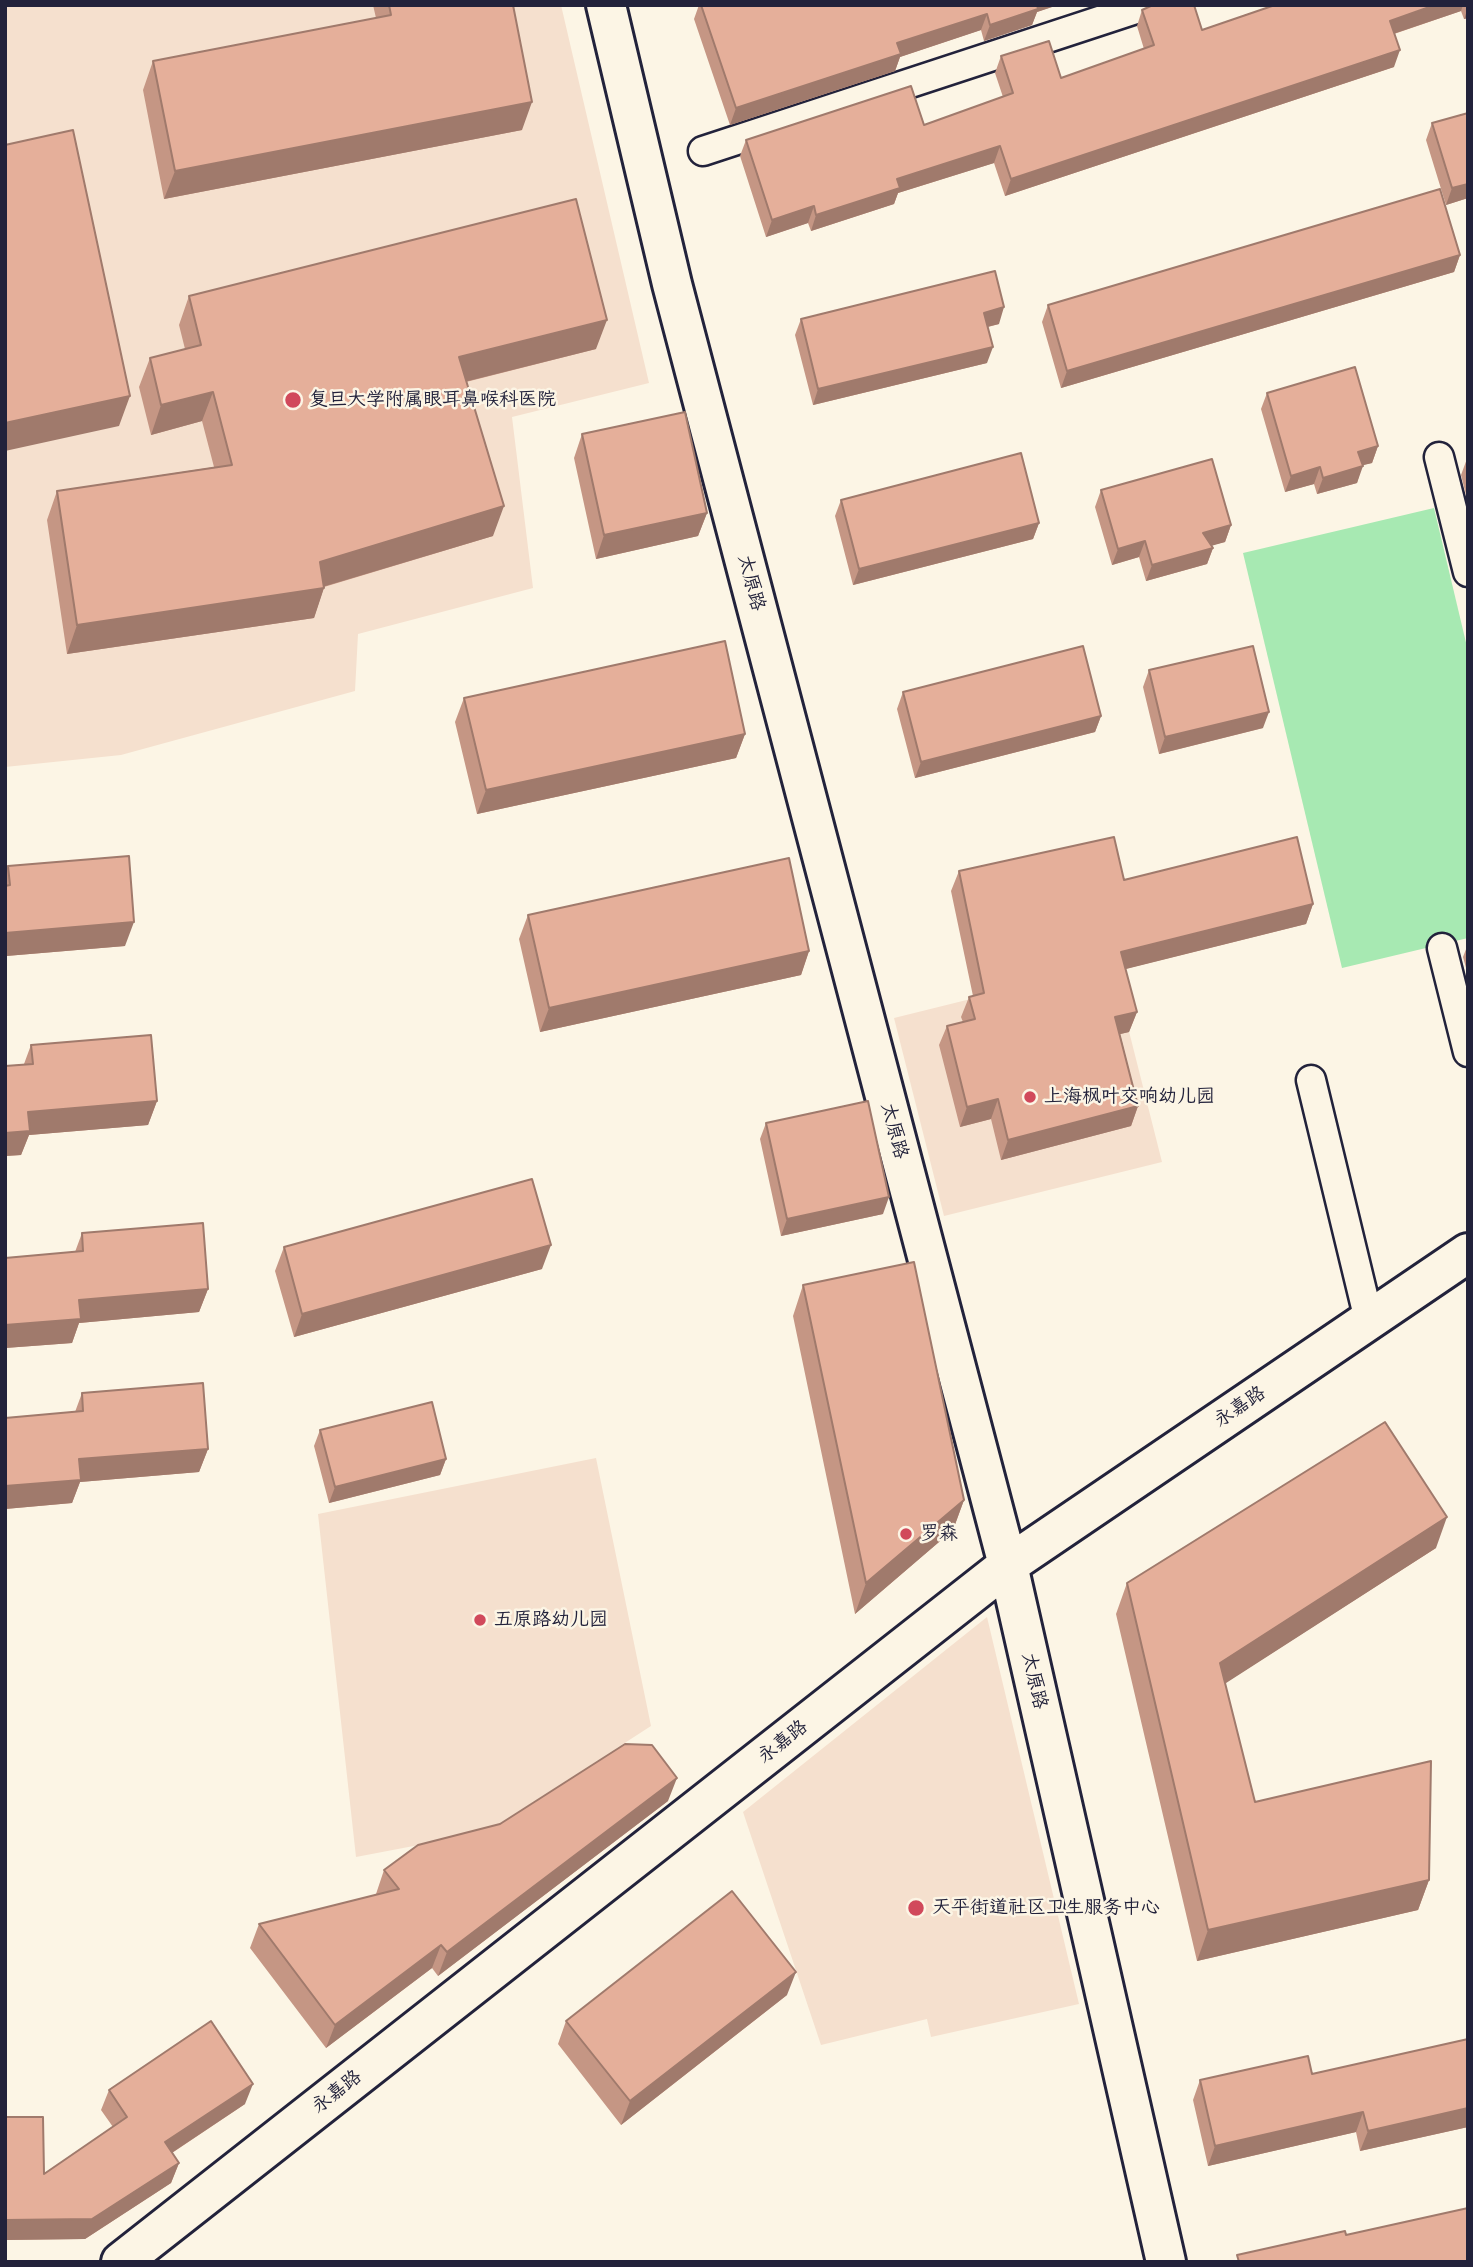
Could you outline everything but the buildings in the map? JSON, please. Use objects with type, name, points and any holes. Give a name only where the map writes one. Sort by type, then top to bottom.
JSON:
[{"type":"street","name":"太原路","points":[[606,5],[672,284],[1008,1565],[1166,2262]]},
{"type":"street","name":"永嘉路","points":[[121,2262],[1008,1565],[1468,1253]]},
{"type":"lane","points":[[703,150],[1148,5]]},
{"type":"lane","points":[[1439,457],[1468,572]]},
{"type":"lane","points":[[1442,948],[1468,1052]]},
{"type":"lane","points":[[1311,1080],[1369,1320]]},
{"type":"shaded area","name":"复旦大学附属眼耳鼻喉科医院","points":[[5,5],[561,5],[649,383],[512,417],[533,588],[358,634],[355,691],[121,755],[5,767]]},
{"type":"shaded area","name":"上海枫叶交响幼儿园","points":[[1112,964],[1162,1162],[944,1216],[894,1018]]},
{"type":"shaded area","name":"五原路幼儿园","points":[[596,1458],[651,1726],[487,1832],[356,1857],[318,1514]]},
{"type":"shaded area","name":"天平街道社区卫生服务中心","points":[[987,1617],[1079,2004],[931,2037],[927,2019],[821,2045],[743,1812]]},
{"type":"green space","points":[[1434,508],[1468,651],[1468,938],[1342,968],[1243,553]]},
{"type":"place","name":"复旦大学附属眼耳鼻喉科医院","points":[[293,400]]},
{"type":"place","name":"上海枫叶交响幼儿园","points":[[1030,1097]]},
{"type":"place","name":"罗森","points":[[906,1534]]},
{"type":"place","name":"五原路幼儿园","points":[[480,1620]]},
{"type":"place","name":"天平街道社区卫生服务中心","points":[[916,1908]]}]
